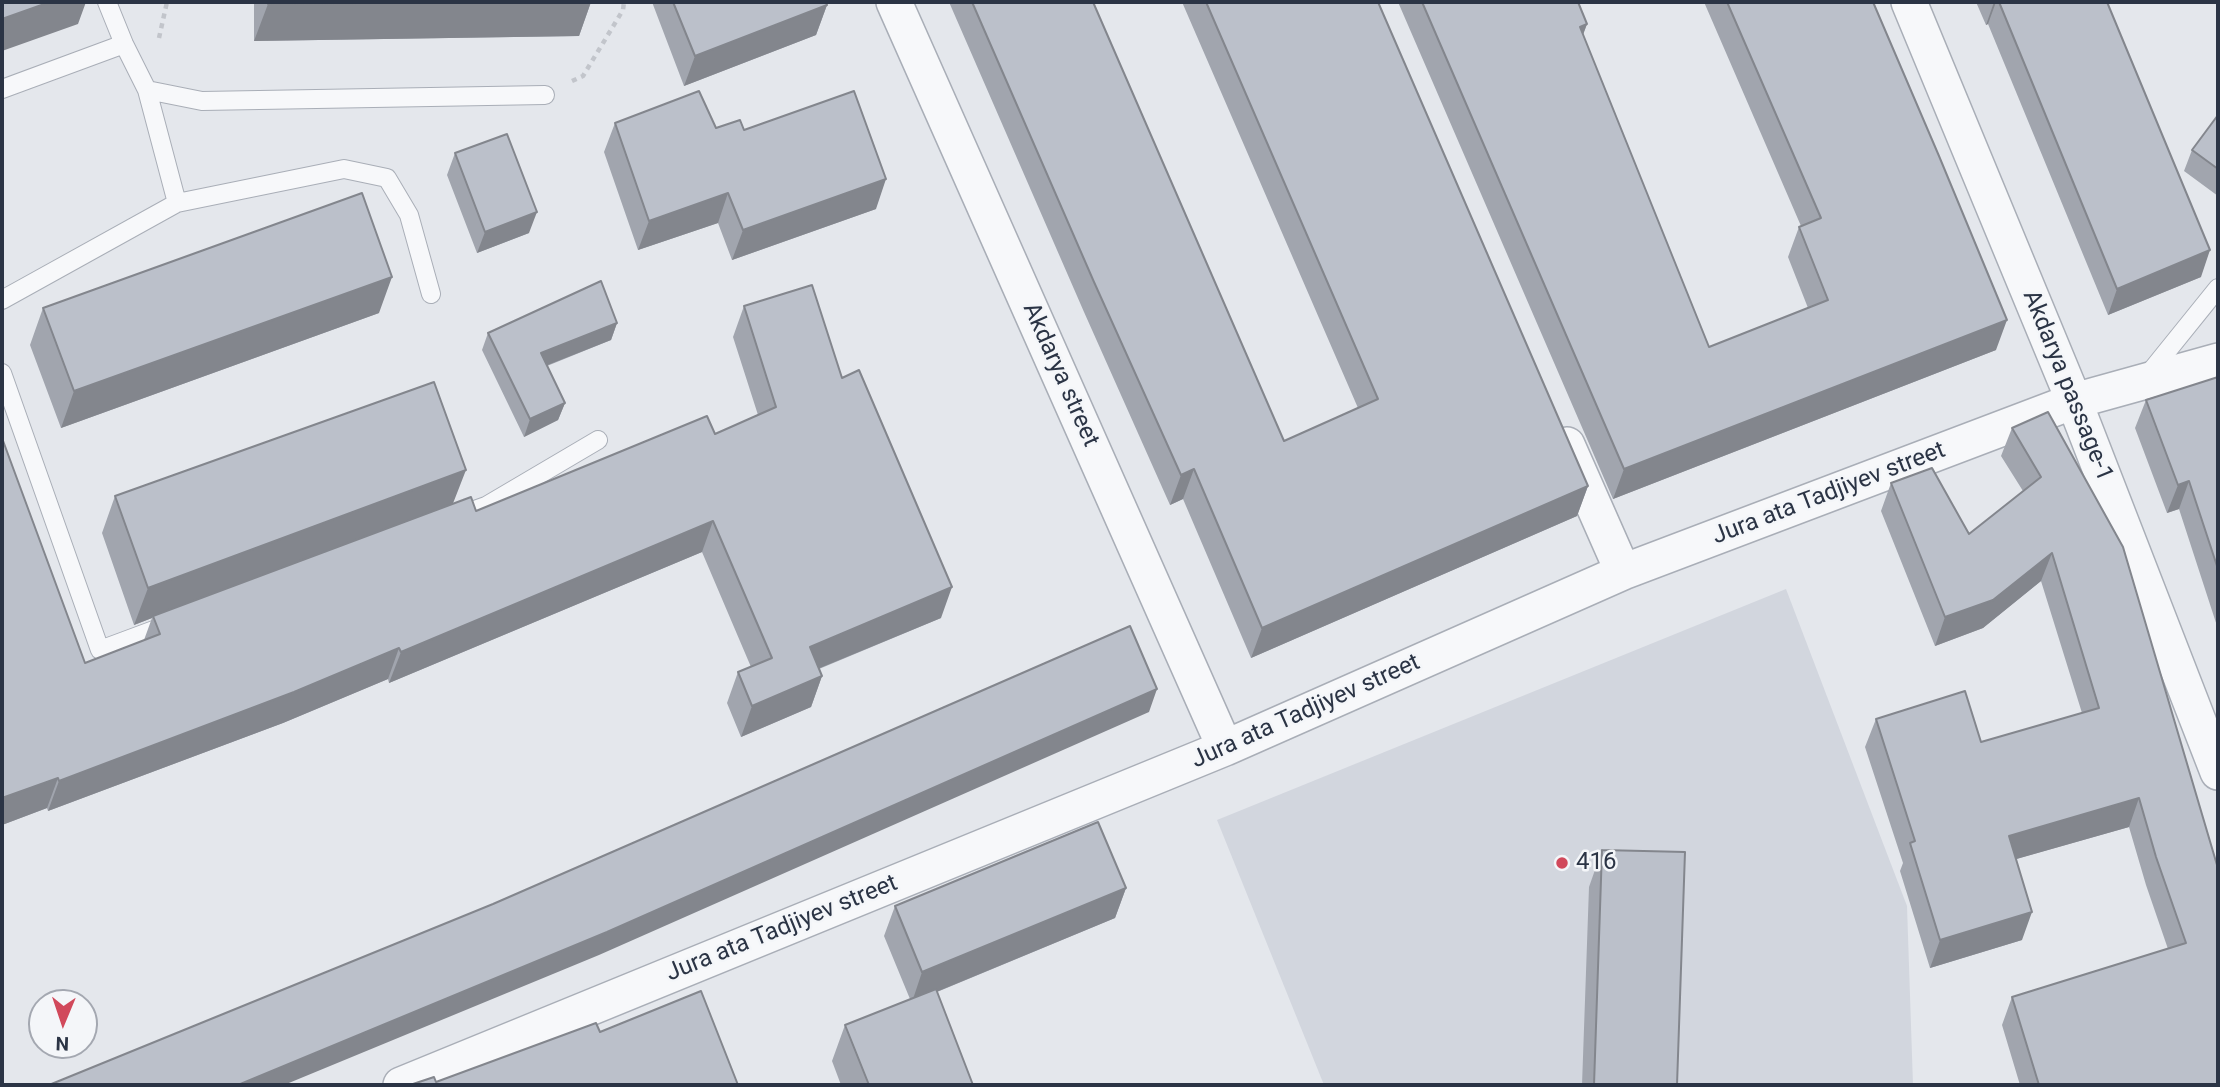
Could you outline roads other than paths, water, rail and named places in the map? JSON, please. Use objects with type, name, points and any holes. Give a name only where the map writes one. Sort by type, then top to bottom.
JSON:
[{"type":"street","name":"Akdarya street","points":[[894,2],[1225,748]]},
{"type":"street","name":"Akdarya passage-1","points":[[1909,2],[2074,401],[2218,772]]},
{"type":"street","name":"Jura аta Tadjiyev street","points":[[401,1085],[439,1078],[1225,748],[1623,572],[2074,401],[2218,361]]},
{"type":"street","points":[[1557,420],[1623,572]]},
{"type":"lane","points":[[107,2],[147,90],[177,203]]},
{"type":"lane","points":[[2,89],[124,44]]},
{"type":"lane","points":[[147,90],[202,101],[545,95]]},
{"type":"lane","points":[[2,300],[177,203],[344,169],[387,178],[409,215],[431,294]]},
{"type":"lane","points":[[2143,382],[2218,288]]},
{"type":"lane","points":[[2,373],[100,650],[190,616]]},
{"type":"lane","points":[[435,525],[486,506],[598,440]]},
{"type":"place","name":"416","points":[[1562,863]]}]
